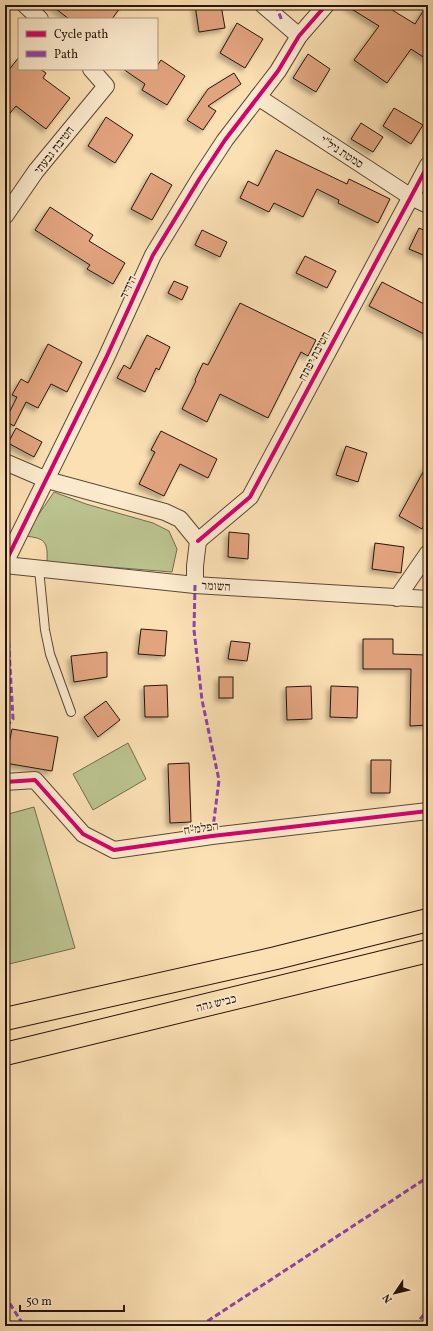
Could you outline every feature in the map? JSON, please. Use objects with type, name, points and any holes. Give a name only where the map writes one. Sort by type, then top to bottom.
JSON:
[{"type":"highway","points":[[5,1019],[276,958],[428,920]]},
{"type":"highway","name":"כביש גהה","points":[[5,1054],[428,951]]},
{"type":"street","points":[[25,5],[39,18]]},
{"type":"street","points":[[263,5],[299,36]]},
{"type":"street","name":"הידיד","points":[[5,564],[47,480],[153,255],[225,140],[278,71],[299,36],[326,5]]},
{"type":"street","name":"חטיבת גבעתי","points":[[5,216],[36,171],[106,86],[92,70]]},
{"type":"street","name":"סמטת ניל\"י","points":[[258,97],[411,197],[428,205]]},
{"type":"street","name":"חטיבת יפתח","points":[[198,541],[250,497],[428,165]]},
{"type":"street","points":[[5,462],[47,480],[165,512],[180,519],[198,541],[195,566],[195,585]]},
{"type":"street","points":[[397,598],[428,553]]},
{"type":"street","name":"השומר","points":[[5,564],[195,585],[428,599]]},
{"type":"street","name":"הפלמ\"ח","points":[[5,782],[35,780],[83,834],[114,850],[212,836],[428,811]]},
{"type":"lane","points":[[40,569],[45,630],[50,654],[71,712]]},
{"type":"green space","points":[[54,492],[86,504],[153,523],[169,531],[177,549],[172,572],[47,562],[47,549],[44,542],[37,538],[24,536]]},
{"type":"green space","points":[[128,743],[146,779],[93,810],[73,774]]},
{"type":"green space","points":[[34,807],[75,948],[5,965],[5,815]]},
{"type":"building","points":[[51,5],[122,5],[113,18],[68,18]]},
{"type":"building","points":[[195,5],[221,5],[225,28],[199,32]]},
{"type":"building","points":[[345,5],[384,5],[415,24],[428,5],[428,60],[411,49],[387,83],[354,60],[379,26]]},
{"type":"building","points":[[237,23],[263,39],[245,68],[220,53]]},
{"type":"building","points":[[308,54],[330,69],[316,92],[293,78]]},
{"type":"building","points":[[18,58],[18,70],[42,70],[46,73],[43,78],[70,98],[46,129],[16,106],[5,119],[5,75]]},
{"type":"building","points":[[161,60],[185,76],[167,105],[142,90],[145,84],[124,70],[158,70],[158,64]]},
{"type":"building","points":[[234,73],[241,84],[208,106],[216,111],[203,130],[187,120],[208,89]]},
{"type":"building","points":[[394,108],[423,125],[411,144],[383,126]]},
{"type":"building","points":[[106,117],[133,135],[115,163],[88,146]]},
{"type":"building","points":[[361,123],[383,137],[373,152],[351,139]]},
{"type":"building","points":[[276,150],[347,184],[349,179],[390,199],[378,223],[338,203],[339,200],[317,189],[303,217],[274,203],[269,212],[240,198],[248,181],[258,186]]},
{"type":"building","points":[[151,173],[172,185],[152,220],[131,209]]},
{"type":"building","points":[[50,207],[93,235],[89,241],[125,263],[113,284],[87,269],[90,265],[35,230]]},
{"type":"building","points":[[419,228],[428,232],[428,257],[409,249]]},
{"type":"building","points":[[202,230],[227,242],[220,257],[195,245]]},
{"type":"building","points":[[305,256],[336,271],[327,288],[296,273]]},
{"type":"building","points":[[174,281],[188,287],[182,300],[168,293]]},
{"type":"building","points":[[382,282],[428,306],[428,336],[369,306]]},
{"type":"building","points":[[240,303],[316,340],[308,356],[301,352],[268,418],[220,394],[207,422],[182,409],[203,363],[208,365]]},
{"type":"building","points":[[147,335],[170,347],[159,370],[156,368],[145,392],[117,378],[124,365],[130,369]]},
{"type":"building","points":[[48,344],[82,362],[67,392],[51,384],[38,408],[26,402],[14,426],[5,421],[17,397],[12,395],[21,379],[28,383]]},
{"type":"building","points":[[16,428],[42,442],[34,457],[8,443]]},
{"type":"building","points":[[161,431],[217,459],[208,478],[180,464],[164,496],[139,484],[155,452],[151,450]]},
{"type":"building","points":[[346,446],[367,453],[358,482],[336,475]]},
{"type":"building","points":[[428,463],[428,518],[422,529],[399,516]]},
{"type":"building","points":[[229,532],[249,534],[248,559],[228,557]]},
{"type":"building","points":[[375,543],[404,547],[401,573],[372,569]]},
{"type":"building","points":[[141,629],[167,631],[165,656],[138,654]]},
{"type":"building","points":[[363,639],[393,639],[393,654],[428,655],[428,725],[410,726],[411,669],[363,669]]},
{"type":"building","points":[[231,641],[250,643],[247,661],[228,659]]},
{"type":"building","points":[[107,652],[107,677],[74,682],[71,656]]},
{"type":"building","points":[[219,677],[233,677],[233,698],[219,698]]},
{"type":"building","points":[[167,685],[168,717],[145,717],[144,686]]},
{"type":"building","points":[[311,686],[312,719],[287,720],[286,687]]},
{"type":"building","points":[[331,686],[358,687],[357,718],[330,717]]},
{"type":"building","points":[[106,701],[120,720],[98,737],[84,717]]},
{"type":"building","points":[[12,729],[58,737],[52,771],[5,763]]},
{"type":"building","points":[[371,760],[391,760],[390,793],[371,793]]},
{"type":"building","points":[[189,763],[191,822],[170,823],[168,764]]},
{"type":"marked path","points":[[276,5],[282,21]]},
{"type":"marked path","points":[[5,579],[13,719],[5,728]]},
{"type":"marked path","points":[[195,585],[194,630],[202,700],[219,780],[212,836]]},
{"type":"marked path","points":[[200,1326],[428,1177]]},
{"type":"marked path","points":[[5,1296],[24,1326]]},
{"type":"marked path","points":[[414,1326],[428,1310]]},
{"type":"cycle path","points":[[5,563],[106,358],[153,255],[225,140],[278,71],[299,36],[326,5]]},
{"type":"cycle path","points":[[198,541],[250,497],[428,165]]},
{"type":"cycle path","points":[[5,782],[35,780],[83,834],[114,850],[212,836],[428,811]]}]
